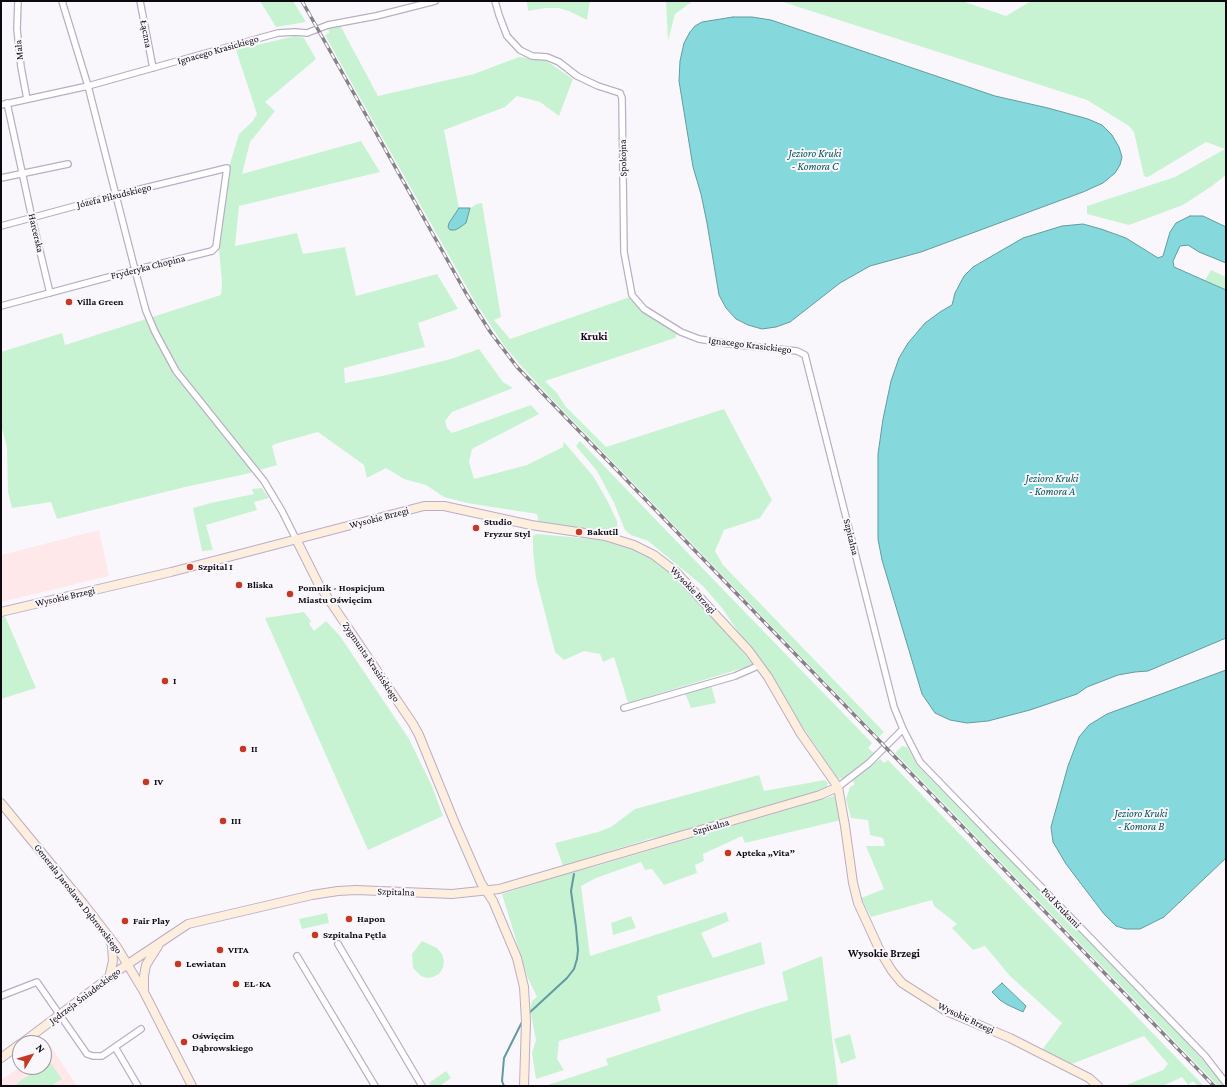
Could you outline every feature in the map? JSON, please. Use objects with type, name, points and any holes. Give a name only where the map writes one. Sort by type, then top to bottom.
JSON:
[{"type":"street","name":"Mała","points":[[18,1],[17,30],[21,67],[27,99]]},
{"type":"street","name":"Zygmunta Krasińskiego","points":[[62,1],[88,86],[148,316],[167,357],[186,384],[264,481],[282,511],[319,585],[419,735],[481,883],[493,901],[517,958],[524,988],[526,1021],[524,1086]]},
{"type":"street","name":"Łączna","points":[[140,1],[153,68]]},
{"type":"street","name":"Ignacego Krasickiego","points":[[1,105],[88,86],[278,33],[307,33],[328,25],[376,16],[434,1]]},
{"type":"street","name":"Spokojna","points":[[495,1],[507,36],[520,50],[532,56],[547,57],[559,62],[577,76],[620,93],[622,98],[624,252]]},
{"type":"street","name":"Harcerska","points":[[7,103],[50,293]]},
{"type":"street","points":[[1,178],[68,164]]},
{"type":"street","name":"Józefa Piłsudskiego","points":[[1,226],[116,195],[227,168]]},
{"type":"street","name":"Fryderyka Chopina","points":[[1,306],[212,251],[215,249],[227,168]]},
{"type":"street","name":"Ignacego Krasickiego","points":[[624,252],[632,295],[644,309],[681,332],[699,339],[797,351],[804,355]]},
{"type":"street","name":"Szpitalna","points":[[128,964],[188,924],[312,895],[356,890],[452,894],[499,889],[820,795],[838,787],[869,764],[903,729],[894,707],[828,443],[804,355]]},
{"type":"street","name":"Wysokie Brzegi","points":[[1,612],[171,572],[412,509],[434,506],[453,508],[531,525],[594,534],[634,545],[654,555],[676,572],[726,625],[760,665],[801,734],[838,787],[846,826],[853,883],[858,903],[881,954],[892,971],[902,982],[946,1011],[1010,1038],[1089,1078],[1098,1086]]},
{"type":"street","points":[[624,708],[735,676],[760,665]]},
{"type":"street","name":"Pod Krukami","points":[[903,729],[917,758],[923,765],[1204,1056],[1226,1083]]},
{"type":"street","name":"Generała Jarosława Dąbrowskiego","points":[[1,803],[109,935],[144,992],[192,1086]]},
{"type":"street","points":[[109,935],[112,946],[113,961],[109,978]]},
{"type":"street","points":[[144,992],[143,982],[146,965],[150,957],[164,939]]},
{"type":"street","points":[[338,944],[422,1086]]},
{"type":"street","points":[[297,956],[375,1086]]},
{"type":"street","name":"Jędrzeja Śniadeckiego","points":[[33,1035],[128,964]]},
{"type":"street","points":[[1,996],[37,982],[87,1054],[93,1056],[102,1056],[141,1029]]},
{"type":"street","points":[[115,1047],[138,1086]]},
{"type":"street","name":"Jędrzeja Śniadeckiego","points":[[1,1058],[12,1050]]},
{"type":"shaded area","points":[[99,530],[109,576],[1,602],[1,555]]},
{"type":"shaded area","points":[[52,1048],[77,1086],[1,1086],[1,1080],[12,1072],[12,1075],[52,1075]]},
{"type":"green space","points":[[260,1],[293,1],[306,22],[276,27]]},
{"type":"green space","points":[[527,1],[590,1],[587,20],[569,11],[558,8],[528,11]]},
{"type":"green space","points":[[666,1],[693,1],[675,14],[668,41]]},
{"type":"green space","points":[[780,1],[962,1],[1006,16],[1031,1],[1226,1],[1226,175],[1183,205],[1129,225],[1087,214],[1087,206],[1175,177],[1225,149],[1206,142],[1146,177],[1144,176],[1134,132],[1129,126],[1087,100]]},
{"type":"green space","points":[[328,26],[341,27],[378,96],[474,74],[519,57],[545,60],[573,79],[559,116],[540,102],[517,96],[505,107],[444,130],[459,208],[448,227],[450,230],[455,230],[466,223],[470,208],[482,203],[501,317],[494,320],[510,339],[630,297],[641,310],[677,334],[675,338],[545,381],[557,393],[566,407],[606,447],[724,409],[772,500],[760,518],[724,530],[715,551],[723,565],[884,732],[879,737],[549,396],[505,347],[474,300],[325,35],[329,33]]},
{"type":"green space","points":[[295,36],[304,38],[316,59],[265,102],[275,111],[250,142],[242,174],[361,141],[380,172],[239,206],[235,246],[297,233],[303,254],[345,247],[356,296],[437,274],[458,309],[418,323],[425,347],[344,368],[345,383],[387,375],[451,359],[479,349],[503,382],[513,388],[452,412],[445,421],[447,428],[452,433],[531,405],[539,414],[472,449],[469,462],[474,479],[527,465],[563,447],[564,442],[593,476],[617,521],[618,531],[613,534],[539,524],[537,514],[467,503],[444,497],[426,485],[404,479],[386,468],[367,478],[364,465],[318,432],[275,444],[272,446],[277,465],[246,474],[185,487],[57,519],[51,502],[12,508],[8,492],[7,447],[1,425],[1,352],[62,333],[65,345],[221,295],[222,283],[219,250],[228,170],[239,134],[252,122],[257,114],[236,50]]},
{"type":"green space","points":[[1211,270],[1226,277],[1226,290],[1205,280]]},
{"type":"green space","points":[[580,441],[872,743],[868,748],[875,754],[844,778],[838,779],[722,608],[703,586],[648,541],[631,535],[625,530],[614,503],[597,471],[576,446]]},
{"type":"green space","points":[[262,488],[269,498],[254,502],[257,510],[206,525],[213,550],[202,551],[193,508],[254,494],[252,489]]},
{"type":"green space","points":[[538,534],[633,543],[681,574],[753,665],[628,703],[614,657],[603,662],[600,654],[584,651],[564,660],[555,652],[536,578],[533,535]]},
{"type":"green space","points":[[304,612],[311,621],[309,624],[314,631],[326,621],[340,636],[409,739],[432,786],[443,816],[368,850],[265,618]]},
{"type":"green space","points":[[5,616],[36,688],[1,699],[1,617]]},
{"type":"green space","points":[[711,685],[716,703],[691,708],[685,693]]},
{"type":"green space","points":[[902,746],[907,747],[917,765],[1182,1036],[1225,1086],[1218,1086],[895,753]]},
{"type":"green space","points":[[880,759],[884,763],[888,760],[1204,1086],[1198,1086],[1193,1081],[1188,1085],[1182,1077],[1163,1086],[1124,1086],[1163,1070],[1168,1064],[1144,1036],[1072,1064],[1042,1050],[1062,1023],[1010,976],[985,946],[973,950],[952,928],[957,924],[934,906],[932,900],[871,917],[861,898],[884,889],[866,846],[885,846],[883,838],[870,835],[868,820],[851,818],[846,799],[850,787],[855,784],[852,781]]},
{"type":"green space","points":[[759,775],[764,791],[825,780],[828,784],[826,788],[816,793],[669,836],[652,838],[563,866],[555,843],[598,832],[611,827],[635,809]]},
{"type":"green space","points":[[837,795],[841,820],[745,843],[742,836],[703,854],[704,861],[695,865],[697,873],[664,885],[652,869],[645,870],[641,862],[596,878],[581,886],[590,956],[726,912],[729,921],[701,933],[713,958],[761,942],[765,964],[657,996],[661,1011],[559,1041],[557,1059],[564,1070],[536,1079],[532,1053],[536,1040],[530,1009],[532,1001],[537,997],[527,976],[502,894],[565,874]]},
{"type":"green space","points":[[327,913],[329,923],[302,929],[299,919]]},
{"type":"green space","points":[[631,916],[636,928],[613,935],[611,923]]},
{"type":"green space","points":[[422,941],[437,948],[442,954],[444,961],[443,968],[439,974],[433,977],[427,978],[421,976],[413,968],[412,954]]},
{"type":"green space","points":[[822,956],[838,1086],[545,1086],[608,1065],[606,1059],[788,1000],[782,972]]},
{"type":"green space","points":[[850,1034],[856,1058],[841,1064],[834,1039]]},
{"type":"green space","points":[[52,1065],[62,1079],[51,1086],[18,1086],[17,1083],[30,1075],[52,1075]]},
{"type":"green space","points":[[446,1071],[451,1078],[440,1086],[431,1086],[429,1083]]},
{"type":"water","name":"Jezioro Kruki - Komora C","points":[[733,17],[752,17],[771,20],[995,96],[1088,119],[1102,125],[1112,135],[1119,147],[1122,157],[1120,165],[1115,173],[1103,183],[1083,192],[921,252],[870,266],[840,283],[790,322],[776,327],[762,329],[748,325],[736,319],[726,308],[719,295],[707,223],[701,194],[693,167],[679,81],[680,61],[684,43],[695,26],[702,22]]},
{"type":"water","points":[[459,208],[470,208],[466,223],[455,230],[450,230],[448,227],[449,223]]},
{"type":"water","name":"Jezioro Kruki - Komora A","points":[[1190,216],[1203,216],[1226,227],[1226,263],[1199,252],[1188,245],[1180,246],[1173,261],[1174,267],[1226,290],[1226,638],[1148,671],[1118,675],[1087,687],[1077,694],[1030,710],[988,721],[967,723],[950,720],[935,713],[922,694],[882,560],[878,539],[878,454],[883,419],[891,381],[899,358],[908,343],[925,323],[952,305],[955,293],[964,276],[973,267],[1023,238],[1062,226],[1083,224],[1126,238],[1158,258],[1163,256],[1170,232],[1176,223]]},
{"type":"water","name":"Jezioro Kruki - Komora B","points":[[1226,670],[1226,858],[1164,917],[1140,929],[1126,929],[1116,926],[1104,914],[1066,864],[1053,842],[1051,827],[1068,766],[1079,737],[1089,725],[1107,714]]},
{"type":"water","points":[[1002,983],[1026,1006],[1023,1012],[1006,1004],[992,992]]},
{"type":"waterway","points":[[528,1014],[567,978],[574,969],[578,950],[571,891],[574,874]]},
{"type":"waterway","points":[[504,1086],[502,1081],[504,1058],[523,1020]]},
{"type":"railway","points":[[302,1],[467,295],[491,333],[517,367],[1214,1086]]},
{"type":"place","name":"Villa Green","points":[[69,302]]},
{"type":"place","name":"Studio Fryzur Styl","points":[[476,528]]},
{"type":"place","name":"Bakutil","points":[[579,532]]},
{"type":"place","name":"Szpital I","points":[[190,567]]},
{"type":"place","name":"Bliska","points":[[239,585]]},
{"type":"place","name":"Pomnik - Hospicjum Miastu Oświęcim","points":[[290,594]]},
{"type":"place","name":"I","points":[[165,681]]},
{"type":"place","name":"II","points":[[243,749]]},
{"type":"place","name":"IV","points":[[146,782]]},
{"type":"place","name":"III","points":[[223,821]]},
{"type":"place","name":"Apteka „Vita”","points":[[728,853]]},
{"type":"place","name":"Hapon","points":[[349,919]]},
{"type":"place","name":"Fair Play","points":[[125,921]]},
{"type":"place","name":"Szpitalna Pętla","points":[[315,935]]},
{"type":"place","name":"VITA","points":[[220,950]]},
{"type":"place","name":"Lewiatan","points":[[178,964]]},
{"type":"place","name":"EL-KA","points":[[236,984]]},
{"type":"place","name":"Oświęcim Dąbrowskiego","points":[[184,1042]]},
{"type":"district","name":"Kruki","points":[[594,337]]},
{"type":"district","name":"Wysokie Brzegi","points":[[884,954]]}]
